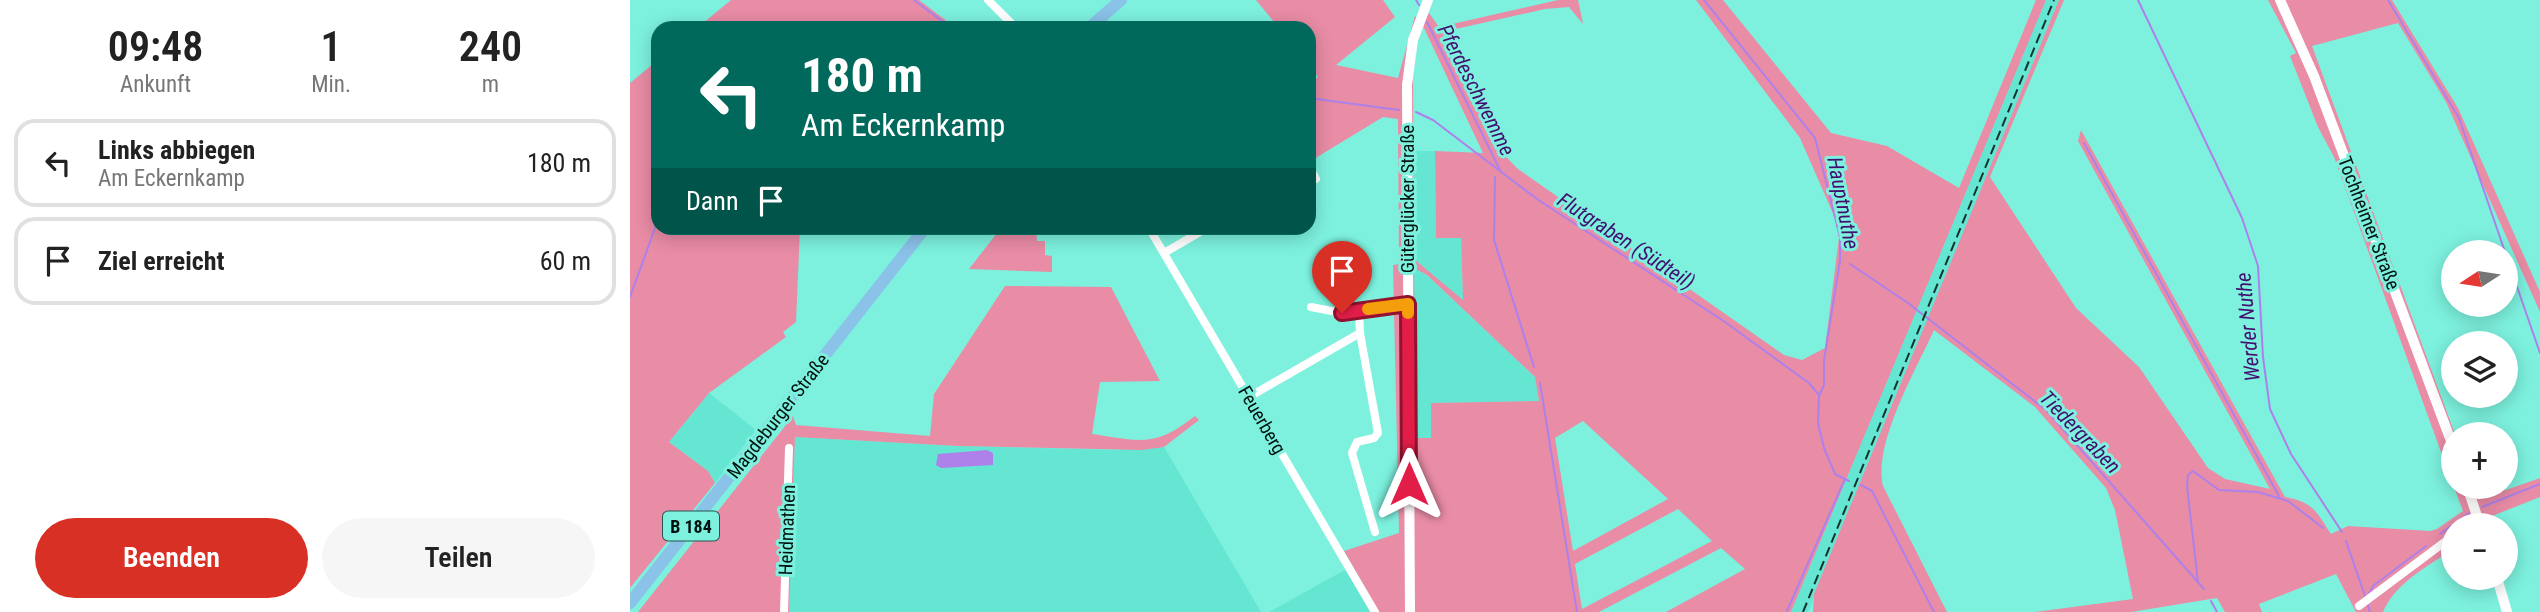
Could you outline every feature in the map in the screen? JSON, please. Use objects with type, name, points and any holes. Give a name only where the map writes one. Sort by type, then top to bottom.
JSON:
[{"type":"main road","points":[[1097,21],[1121,0]]},
{"type":"main road","name":"Magdeburger Straße","points":[[630,603],[919,235]]},
{"type":"street","points":[[988,0],[1009,21]]},
{"type":"street","name":"Tochheimer Straße","points":[[2280,0],[2314,76],[2444,422]]},
{"type":"street","name":"Güterglücker Straße","points":[[1410,612],[1407,85],[1417,28],[1426,5]]},
{"type":"street","name":"Feuerberg","points":[[1153,235],[1375,612]]},
{"type":"street","points":[[1164,253],[1196,235]]},
{"type":"street","points":[[1311,307],[1342,313],[1408,304]]},
{"type":"street","points":[[1359,311],[1360,332],[1378,433],[1374,438],[1357,442],[1352,453],[1375,533]]},
{"type":"street","points":[[1249,397],[1360,332]]},
{"type":"street","name":"Heidmathen","points":[[784,612],[789,448]]},
{"type":"street","points":[[2360,606],[2441,545]]},
{"type":"street","points":[[2501,590],[2507,612]]},
{"type":"shaded area","points":[[731,0],[919,0],[947,21],[706,21]]},
{"type":"shaded area","points":[[1256,0],[1383,0],[1395,17],[1336,65],[1398,78],[1415,16],[1422,24],[1429,13],[1439,27],[1558,0],[1578,0],[1583,24],[1569,7],[1545,9],[1451,30],[1508,159],[1518,169],[1784,355],[1802,360],[1825,348],[1839,238],[1835,218],[1800,138],[1696,0],[1723,0],[1831,133],[1887,146],[1959,188],[2036,0],[2046,0],[1791,612],[1666,612],[1745,569],[1721,548],[1599,612],[1379,612],[1344,551],[1399,533],[1393,265],[1399,264],[1398,119],[1383,117],[1316,158],[1316,21],[1273,21]],"holes":[[[1423,26],[1483,153],[1435,151],[1436,238],[1461,238],[1463,300],[1414,259],[1413,76],[1417,44]],[[1414,268],[1427,275],[1535,377],[1539,401],[1431,403],[1431,438],[1416,438]],[[1583,421],[1668,499],[1573,551],[1555,438]],[[1678,509],[1712,541],[1582,609],[1575,564]]]},
{"type":"shaded area","points":[[2046,0],[2059,0],[1808,612],[1791,612]]},
{"type":"shaded area","points":[[2059,0],[2064,0],[1990,177],[2076,308],[2139,367],[2208,468],[2225,479],[2270,489],[2078,141],[2081,130],[2285,497],[2302,502],[2313,509],[2331,534],[2348,526],[2430,531],[2441,526],[2441,557],[2404,584],[2383,612],[2356,612],[2336,574],[2259,604],[2262,612],[2225,612],[2217,598],[2131,612],[2035,612],[2133,599],[2115,510],[2106,488],[2035,407],[1934,330],[1890,428],[1882,469],[1883,486],[1947,612],[1813,612],[1814,594]]},
{"type":"shaded area","points":[[2268,0],[2392,0],[2458,108],[2517,240],[2508,240],[2446,102],[2398,23],[2312,46],[2441,396],[2441,408],[2445,408],[2451,422],[2441,422],[2441,452],[2334,157],[2318,127],[2290,56],[2296,53]]},
{"type":"shaded area","points":[[651,66],[651,235],[800,235],[796,322],[783,332],[786,337],[709,393],[669,442],[708,471],[715,483],[630,588],[630,83]]},
{"type":"shaded area","points":[[1414,151],[1435,151],[1436,237],[1461,237],[1463,301],[1414,259]]},
{"type":"shaded area","points":[[996,235],[1037,235],[1037,241],[1045,241],[1045,255],[1052,256],[1052,272],[969,269]]},
{"type":"shaded area","points":[[2518,243],[2540,292],[2540,312],[2518,263]]},
{"type":"shaded area","points":[[1414,267],[1430,278],[1535,377],[1539,401],[1431,403],[1431,438],[1415,438]]},
{"type":"shaded area","points":[[1005,286],[1111,287],[1160,381],[1100,382],[1092,434],[1146,440],[1168,433],[1195,416],[1199,420],[1164,447],[1142,450],[958,446],[795,437],[789,612],[638,612],[793,416],[796,425],[930,436],[934,394]]},
{"type":"shaded area","points":[[709,393],[756,430],[715,483],[708,471],[669,442]]},
{"type":"shaded area","points":[[795,437],[958,446],[1118,450],[1164,447],[1261,612],[789,612]]},
{"type":"shaded area","points":[[987,450],[993,453],[993,465],[941,468],[936,465],[938,454]]},
{"type":"shaded area","points":[[2540,478],[2540,497],[2500,513],[2460,513],[2463,511],[2458,499],[2518,499],[2518,486]]},
{"type":"shaded area","points":[[1352,566],[1379,612],[1269,612]]},
{"type":"waterway","name":"Flutgraben (Südteil)","points":[[914,0],[942,21]]},
{"type":"waterway","points":[[1416,0],[1419,5]]},
{"type":"waterway","name":"Hauptnuthe","points":[[1704,0],[1815,138],[1840,237],[1840,261],[1824,360],[1824,385],[1819,396],[1818,423],[1824,448],[1835,474],[1849,481]]},
{"type":"waterway","name":"Werder Nuthe","points":[[2138,0],[2242,218],[2258,266],[2263,357],[2270,409],[2291,454],[2342,532]]},
{"type":"waterway","points":[[2388,0],[2459,118],[2501,240]]},
{"type":"waterway","name":"Pferdeschwemme","points":[[1427,22],[1500,170]]},
{"type":"waterway","name":"Flutgraben (Südteil)","points":[[1316,99],[1399,110]]},
{"type":"waterway","name":"Flutgraben (Südteil)","points":[[1416,112],[1433,120],[1537,199],[1725,322],[1809,383],[1819,395]]},
{"type":"waterway","points":[[2084,143],[2280,498]]},
{"type":"waterway","points":[[1495,177],[1494,240],[1534,367]]},
{"type":"waterway","points":[[630,297],[653,235]]},
{"type":"waterway","name":"Tiedergraben","points":[[1850,264],[1908,303],[2046,410],[2204,589]]},
{"type":"waterway","points":[[2518,290],[2540,353]]},
{"type":"waterway","points":[[1540,383],[1577,612]]},
{"type":"waterway","points":[[2198,582],[2187,486],[2188,475],[2193,471],[2219,490],[2258,492],[2288,501],[2323,528]]},
{"type":"waterway","points":[[1787,611],[1845,479]]},
{"type":"waterway","points":[[2482,507],[2540,484]]},
{"type":"waterway","name":"Hauptnuthe","points":[[1861,485],[1872,491],[1934,612]]},
{"type":"waterway","name":"Werder Nuthe","points":[[2346,541],[2365,596]]},
{"type":"waterway","points":[[2369,594],[2373,586],[2426,546]]},
{"type":"waterway","name":"Tiedergraben","points":[[2211,601],[2217,612]]},
{"type":"waterway","name":"Werder Nuthe","points":[[2367,603],[2370,612]]},
{"type":"railway","points":[[1803,612],[2054,0]]},
{"type":"slow traffic","points":[[1368,309],[1408,304],[1408,313]]},
{"type":"route","points":[[1342,313],[1408,304],[1409,484]]}]
